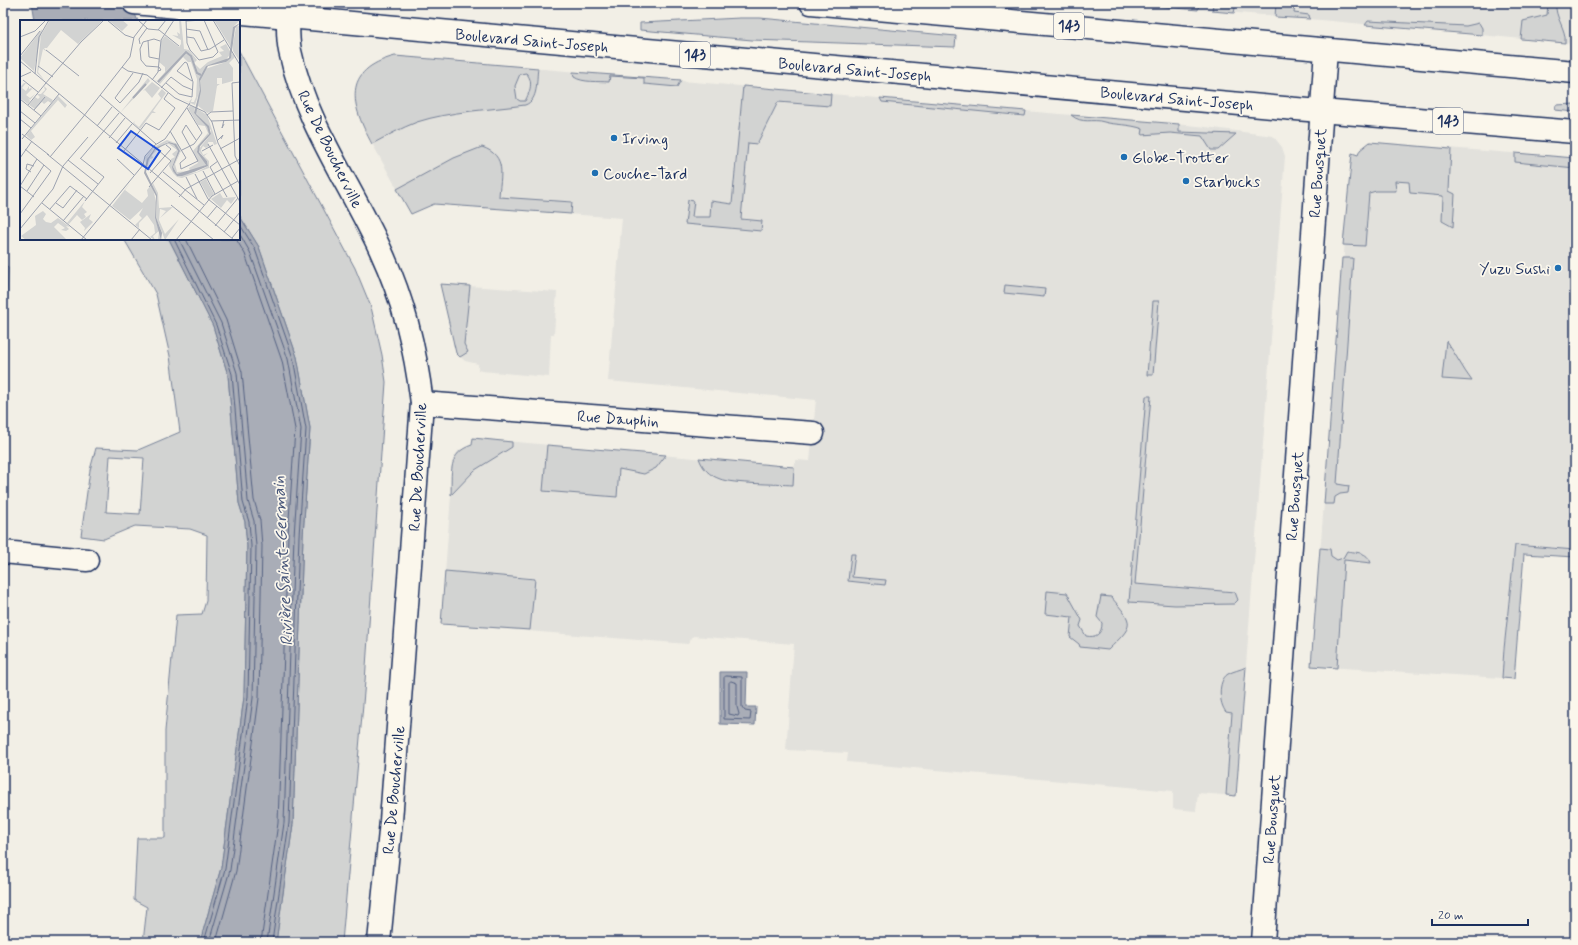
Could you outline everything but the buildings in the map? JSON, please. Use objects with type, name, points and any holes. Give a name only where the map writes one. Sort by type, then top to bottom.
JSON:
[{"type":"street","name":"143","points":[[812,3],[1575,72]]},
{"type":"street","name":"Boulevard Saint-Joseph","points":[[144,4],[289,10],[1321,111],[1575,132]]},
{"type":"street","name":"Rue De Boucherville","points":[[289,10],[290,51],[309,109],[380,248],[402,304],[415,354],[422,403],[392,805],[379,942]]},
{"type":"street","name":"Rue Bousquet","points":[[1263,942],[1326,50]]},
{"type":"street","name":"Rue Dauphin","points":[[422,403],[813,433]]},
{"type":"street","points":[[3,552],[86,560]]},
{"type":"shaded area","points":[[1119,3],[1575,3],[1575,44],[1310,19]]},
{"type":"shaded area","points":[[1119,3],[1199,3],[1198,10]]},
{"type":"shaded area","points":[[1213,3],[1236,3],[1234,13],[1212,11]]},
{"type":"shaded area","points":[[1276,3],[1295,3],[1294,13],[1309,15],[1310,19],[1275,17]]},
{"type":"shaded area","points":[[1383,3],[1471,3],[1464,7]]},
{"type":"shaded area","points":[[1548,3],[1556,3],[1557,13],[1564,33],[1565,43],[1521,39],[1523,21],[1547,15]]},
{"type":"shaded area","points":[[760,18],[956,36],[955,47],[752,40],[640,30],[640,23]]},
{"type":"shaded area","points":[[1368,21],[1466,26],[1479,23],[1482,28],[1482,35],[1365,25]]},
{"type":"shaded area","points":[[240,53],[355,268],[371,307],[382,355],[386,382],[365,681],[342,942],[276,942],[293,824],[303,536],[310,428],[297,357],[259,247],[240,217]]},
{"type":"shaded area","points":[[395,56],[1198,126],[1273,136],[1282,147],[1285,156],[1236,796],[1198,793],[1196,811],[1173,809],[1173,791],[847,762],[848,753],[786,750],[794,644],[693,636],[688,644],[441,624],[454,457],[459,450],[472,445],[473,438],[794,467],[796,460],[810,461],[816,400],[608,381],[622,218],[434,204],[411,214],[362,125],[354,101],[356,90],[366,71],[375,63]]},
{"type":"shaded area","points":[[395,56],[538,68],[536,90],[533,99],[525,105],[457,113],[430,118],[405,127],[372,144],[359,116],[355,91],[358,80],[366,70],[378,62]],"holes":[[[526,73],[531,83],[528,94],[525,101],[520,101],[517,99],[515,86],[520,74]]]},
{"type":"shaded area","points":[[573,72],[681,80],[677,87],[644,84],[644,78],[610,76],[609,82],[591,81],[574,77]]},
{"type":"shaded area","points":[[743,86],[831,94],[830,106],[778,102],[757,144],[748,143],[741,219],[762,221],[761,231],[685,224],[688,200],[694,201],[692,217],[710,217],[711,201],[732,204]]},
{"type":"shaded area","points":[[880,98],[1026,111],[1025,116],[882,102]]},
{"type":"shaded area","points":[[1575,104],[1575,112],[1555,110],[1556,105]]},
{"type":"shaded area","points":[[1071,115],[1179,124],[1179,132],[1236,134],[1218,150],[1211,150],[1202,136],[1170,133],[1142,135],[1143,129],[1138,127],[1100,121],[1084,121]]},
{"type":"shaded area","points":[[1370,142],[1575,158],[1575,550],[1515,545],[1502,678],[1311,666],[1352,153],[1358,155],[1360,150]]},
{"type":"shaded area","points":[[1370,142],[1451,149],[1449,191],[1455,194],[1453,227],[1442,221],[1443,196],[1410,193],[1409,182],[1395,181],[1396,191],[1376,191],[1369,193],[1365,246],[1343,245],[1352,153],[1358,155],[1360,150]]},
{"type":"shaded area","points":[[482,147],[490,151],[499,161],[501,174],[499,197],[572,202],[571,214],[434,204],[411,214],[397,189],[454,158]]},
{"type":"shaded area","points":[[1515,153],[1575,158],[1575,168],[1515,162]]},
{"type":"shaded area","points":[[125,240],[170,240],[213,326],[228,375],[239,503],[245,522],[247,546],[244,697],[221,868],[200,942],[143,942],[147,907],[134,900],[137,838],[165,838],[165,731],[176,615],[202,614],[206,601],[207,535],[190,529],[135,526],[104,539],[81,536],[90,470],[96,448],[138,450],[180,432],[170,356],[156,294]],"holes":[[[110,456],[144,458],[140,514],[106,512]]]},
{"type":"shaded area","points":[[1342,258],[1353,258],[1337,484],[1349,486],[1348,493],[1340,494],[1335,497],[1334,504],[1324,504]]},
{"type":"shaded area","points":[[3,261],[8,268],[7,303],[3,304]]},
{"type":"shaded area","points":[[440,284],[557,292],[554,334],[551,334],[549,377],[482,371],[478,370],[478,364],[465,361],[456,353]]},
{"type":"shaded area","points":[[440,284],[470,286],[464,344],[468,352],[460,357],[456,353]]},
{"type":"shaded area","points":[[1005,285],[1045,289],[1044,297],[1004,293]]},
{"type":"shaded area","points":[[1153,301],[1159,301],[1153,375],[1147,375]]},
{"type":"shaded area","points":[[1446,341],[1465,371],[1472,381],[1442,379]]},
{"type":"shaded area","points":[[1146,396],[1151,396],[1135,584],[1235,592],[1238,600],[1234,604],[1175,605],[1129,602]]},
{"type":"shaded area","points":[[473,438],[512,442],[512,447],[475,470],[451,495],[452,465],[458,453],[472,445]]},
{"type":"shaded area","points":[[547,445],[666,455],[656,468],[644,474],[619,469],[617,497],[543,491]]},
{"type":"shaded area","points":[[699,458],[794,467],[793,485],[726,481],[713,476],[707,471]]},
{"type":"shaded area","points":[[1515,545],[1575,550],[1575,557],[1524,554],[1514,679],[1502,678]]},
{"type":"shaded area","points":[[1320,548],[1330,549],[1331,556],[1337,560],[1343,558],[1347,551],[1364,554],[1371,563],[1344,560],[1337,668],[1311,666]]},
{"type":"shaded area","points":[[851,554],[855,554],[852,577],[886,580],[885,585],[848,581]]},
{"type":"shaded area","points":[[445,571],[535,579],[530,630],[441,624]]},
{"type":"shaded area","points":[[1047,591],[1067,593],[1082,620],[1080,626],[1086,636],[1095,636],[1101,630],[1102,623],[1097,617],[1101,596],[1111,597],[1119,606],[1127,619],[1127,629],[1108,650],[1080,647],[1079,644],[1070,637],[1072,617],[1045,614]]},
{"type":"shaded area","points":[[1246,667],[1236,796],[1226,795],[1232,713],[1226,712],[1222,704],[1220,693],[1224,677],[1232,672]]},
{"type":"water","points":[[32,3],[130,3],[138,20],[35,20]]},
{"type":"water","name":"Rivière Saint-Germain","points":[[240,217],[259,247],[297,357],[310,428],[303,536],[293,824],[276,942],[200,942],[221,868],[244,697],[247,546],[245,522],[239,503],[228,375],[213,326],[170,240],[240,240]]},
{"type":"water","points":[[720,672],[747,672],[746,707],[756,707],[755,725],[720,724]]},
{"type":"place","name":"Irving","points":[[614,138]]},
{"type":"place","name":"Globe-Trotter","points":[[1124,157]]},
{"type":"place","name":"Couche-Tard","points":[[595,173]]},
{"type":"place","name":"Starbucks","points":[[1186,181]]},
{"type":"place","name":"Yuzu Sushi","points":[[1558,268]]}]
